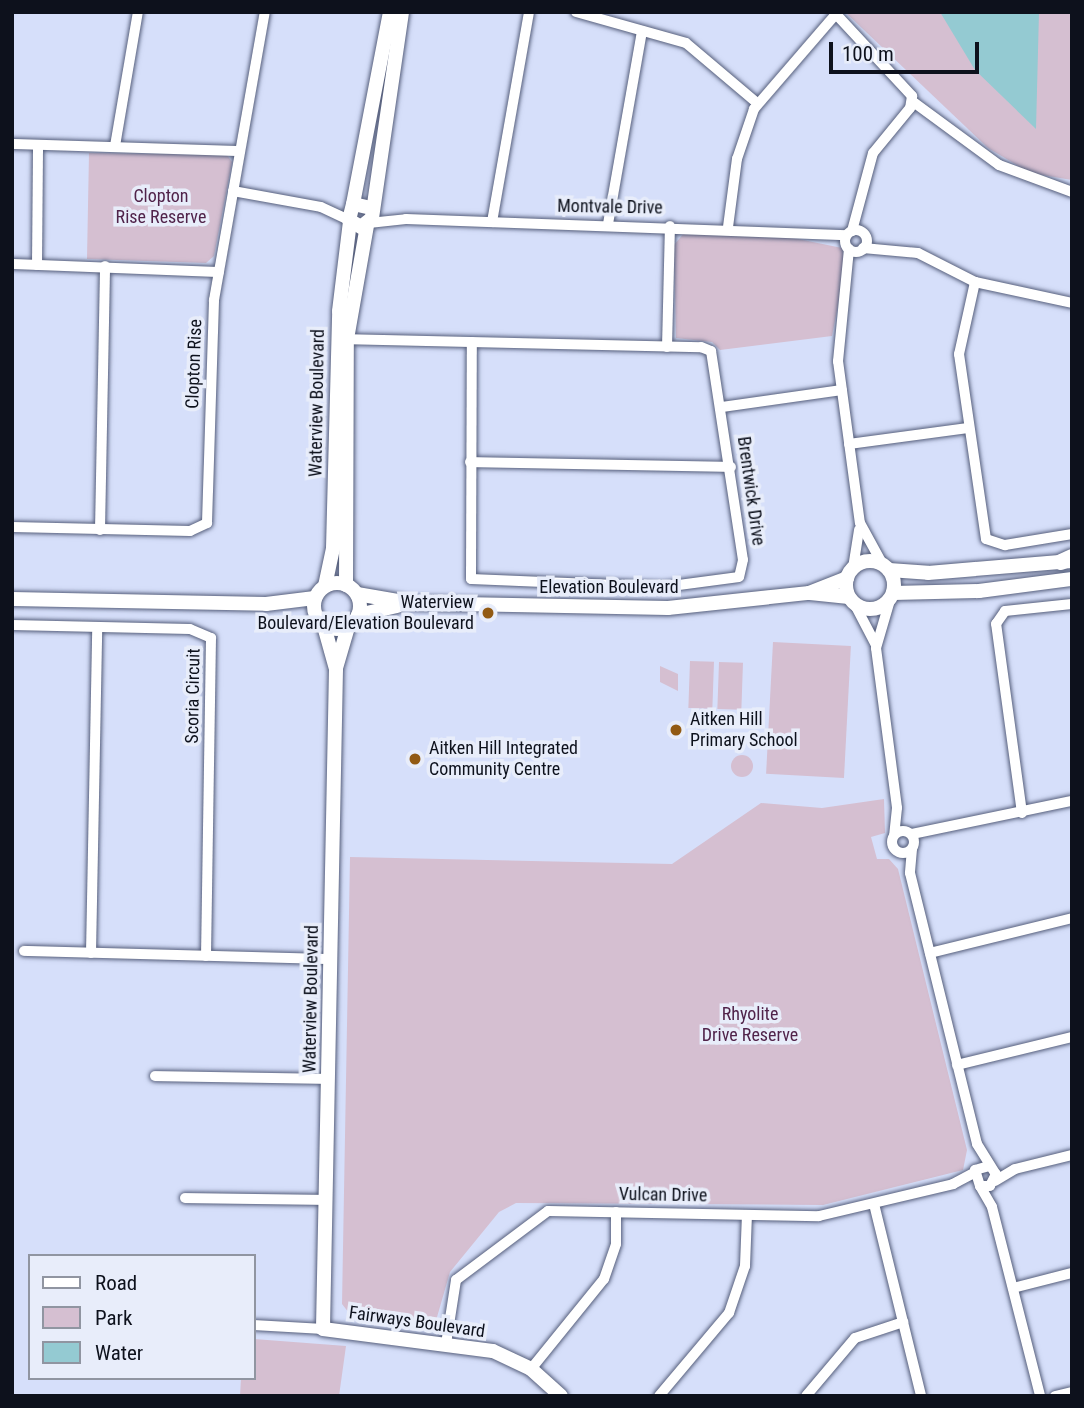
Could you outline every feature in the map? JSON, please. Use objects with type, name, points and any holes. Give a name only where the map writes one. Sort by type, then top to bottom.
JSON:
[{"type":"street","points":[[115,146],[138,12]]},
{"type":"street","name":"Clopton Rise","points":[[12,527],[190,531],[207,523],[219,272],[265,12]]},
{"type":"street","name":"Waterview Boulevard","points":[[342,339],[369,216],[388,55],[390,12]]},
{"type":"street","name":"Waterview Boulevard","points":[[325,586],[339,476],[342,339],[351,213],[388,55],[402,12]]},
{"type":"street","points":[[492,222],[529,12]]},
{"type":"street","points":[[576,12],[700,51],[757,103]]},
{"type":"street","points":[[729,227],[737,159],[757,103],[835,13],[912,101],[999,165],[1072,192]]},
{"type":"street","points":[[608,224],[642,31]]},
{"type":"street","points":[[911,873],[897,851],[894,835],[897,808],[877,648],[851,600],[850,573],[860,523],[838,344],[862,206],[876,147],[912,101]]},
{"type":"street","points":[[12,144],[240,150]]},
{"type":"street","points":[[37,265],[38,145]]},
{"type":"street","points":[[233,191],[369,216]]},
{"type":"street","points":[[351,213],[369,216]]},
{"type":"street","name":"Montvale Drive","points":[[369,216],[492,222],[729,227],[813,233],[926,257],[975,282],[1072,303]]},
{"type":"street","points":[[667,346],[670,226]]},
{"type":"street","points":[[12,264],[219,272]]},
{"type":"street","points":[[100,530],[106,266]]},
{"type":"street","points":[[975,282],[959,354],[968,428],[989,543],[1072,534]]},
{"type":"street","name":"Brentwick Drive","points":[[342,339],[667,346],[711,351],[722,407],[744,568],[739,578],[614,587],[471,579],[471,342]]},
{"type":"street","points":[[722,407],[842,390]]},
{"type":"street","points":[[849,444],[968,428]]},
{"type":"street","points":[[470,462],[731,467]]},
{"type":"street","name":"Waterview Boulevard","points":[[339,476],[351,590]]},
{"type":"street","points":[[860,523],[886,567],[891,596],[877,648]]},
{"type":"street","points":[[850,573],[867,561],[886,567],[928,573],[1068,560]]},
{"type":"street","name":"Elevation Boulevard","points":[[809,593],[850,573]]},
{"type":"street","points":[[851,600],[869,609],[891,596],[979,591],[1072,579]]},
{"type":"street","points":[[12,599],[266,604],[314,598],[325,586],[351,590],[358,615],[348,626],[324,626],[314,614],[266,604]]},
{"type":"street","name":"Elevation Boulevard","points":[[351,590],[409,603],[668,608],[809,593],[851,600]]},
{"type":"street","points":[[314,598],[314,614]]},
{"type":"street","name":"Elevation Boulevard","points":[[358,615],[409,603]]},
{"type":"street","points":[[1022,813],[996,624],[1005,611],[1072,604]]},
{"type":"street","name":"Scoria Circuit","points":[[12,625],[200,630],[211,638],[206,956]]},
{"type":"street","name":"Waterview Boulevard","points":[[324,626],[336,669]]},
{"type":"street","name":"Waterview Boulevard","points":[[323,1329],[336,669],[348,626]]},
{"type":"street","points":[[91,953],[97,627]]},
{"type":"street","points":[[897,851],[911,841],[934,834],[1072,801]]},
{"type":"street","points":[[897,808],[911,841],[911,873],[977,1144],[991,1167],[994,1182],[992,1207],[1040,1396]]},
{"type":"street","points":[[894,835],[911,841]]},
{"type":"street","points":[[930,953],[1072,918]]},
{"type":"street","points":[[23,951],[331,958]]},
{"type":"street","points":[[957,1065],[1072,1037]]},
{"type":"street","points":[[155,1076],[328,1079]]},
{"type":"street","points":[[977,1144],[975,1170],[978,1186],[992,1207]]},
{"type":"street","points":[[994,1182],[1015,1169],[1072,1155]]},
{"type":"street","name":"Vulcan Drive","points":[[446,1344],[456,1280],[531,1219],[548,1211],[819,1216],[953,1184],[975,1170],[991,1167],[1015,1169]]},
{"type":"street","name":"Vulcan Drive","points":[[953,1184],[978,1186],[994,1182]]},
{"type":"street","points":[[185,1198],[326,1200]]},
{"type":"street","points":[[874,1204],[921,1396]]},
{"type":"street","points":[[531,1369],[604,1279],[616,1244],[616,1212]]},
{"type":"street","points":[[659,1396],[729,1313],[745,1266],[747,1215]]},
{"type":"street","points":[[1013,1288],[1072,1273]]},
{"type":"street","points":[[806,1396],[855,1338],[903,1322]]},
{"type":"street","name":"Fairways Boulevard","points":[[256,1325],[323,1329],[446,1344],[505,1355],[531,1369],[561,1396]]},
{"type":"street","points":[[1055,1396],[1072,1392]]},
{"type":"green space","points":[[845,12],[1072,12],[1072,180],[1030,173],[988,148]]},
{"type":"green space","name":"Clopton Rise Reserve","points":[[89,153],[227,155],[232,162],[214,256],[206,263],[87,259]]},
{"type":"green space","points":[[685,232],[774,234],[842,248],[846,264],[832,336],[720,350],[712,342],[676,338],[674,245]]},
{"type":"green space","points":[[773,642],[851,646],[844,778],[766,774]]},
{"type":"green space","points":[[690,661],[714,662],[712,709],[688,708]]},
{"type":"green space","points":[[719,662],[743,663],[741,710],[717,709]]},
{"type":"green space","points":[[660,666],[678,674],[678,691],[660,682]]},
{"type":"green space","points":[[742,755],[750,758],[753,766],[750,774],[742,777],[734,774],[731,766],[734,758]]},
{"type":"green space","name":"Rhyolite Drive Reserve","points":[[884,799],[885,833],[871,837],[877,859],[889,859],[898,869],[967,1150],[963,1170],[823,1205],[516,1203],[499,1212],[450,1272],[435,1324],[349,1313],[342,1304],[350,857],[672,864],[761,803],[822,808]]},
{"type":"green space","points":[[256,1339],[346,1346],[339,1396],[240,1396],[241,1380],[256,1380]]},
{"type":"water","points":[[940,12],[1039,12],[1036,129],[975,70]]},
{"type":"place","name":"Waterview Boulevard/Elevation Boulevard","points":[[488,613]]},
{"type":"place","name":"Aitken Hill Primary School","points":[[676,730]]},
{"type":"place","name":"Aitken Hill Integrated Community Centre","points":[[415,759]]}]
